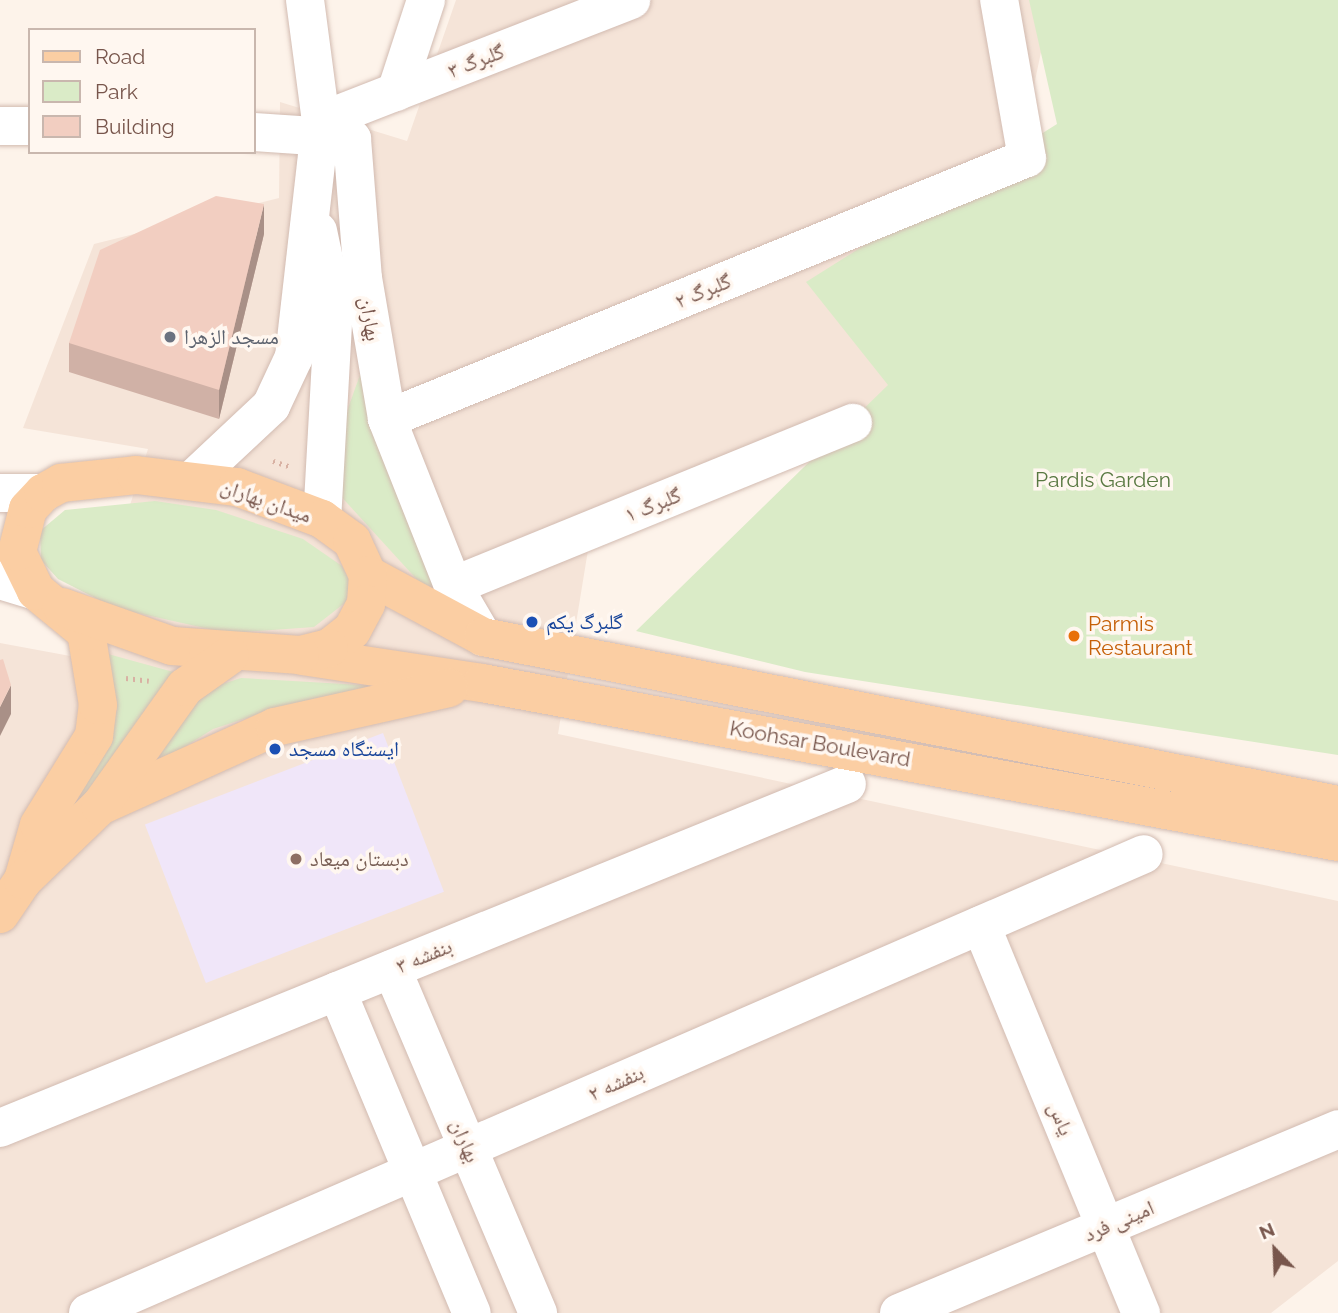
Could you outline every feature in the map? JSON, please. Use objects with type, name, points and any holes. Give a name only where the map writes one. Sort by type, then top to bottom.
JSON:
[{"type":"main road","name":"میدان بهاران","points":[[43,493],[91,479],[193,479],[237,487],[321,519],[352,541],[368,575]]},
{"type":"main road","points":[[23,880],[40,825],[94,736],[98,705],[86,632],[49,599],[17,552],[28,509],[43,493]]},
{"type":"main road","points":[[49,599],[172,646],[230,655],[300,655],[329,648],[352,630],[366,604],[368,575]]},
{"type":"main road","name":"Koohsar Boulevard","points":[[368,575],[482,637],[1338,805]]},
{"type":"main road","points":[[0,914],[23,880],[100,806],[185,687],[230,655]]},
{"type":"main road","name":"Koohsar Boulevard","points":[[300,655],[482,683],[1338,842]]},
{"type":"main road","points":[[100,806],[275,727],[482,683]]},
{"type":"street","name":"بهاران","points":[[305,0],[337,130],[387,419],[453,586],[482,637]]},
{"type":"street","points":[[396,92],[426,0]]},
{"type":"street","name":"گلبرگ ۳","points":[[337,130],[396,92],[631,0]]},
{"type":"street","name":"گلبرگ ۲","points":[[387,419],[1019,163],[1028,151],[999,0]]},
{"type":"street","points":[[0,125],[28,126]]},
{"type":"street","points":[[193,479],[271,406],[294,357],[310,195],[337,130],[256,132]]},
{"type":"street","points":[[310,195],[334,306],[321,519]]},
{"type":"street","name":"گلبرگ ۱","points":[[453,586],[853,423]]},
{"type":"street","points":[[0,493],[43,493]]},
{"type":"street","points":[[0,580],[49,599]]},
{"type":"street","name":"بنفشه ۳","points":[[0,1128],[847,784]]},
{"type":"street","name":"بنفشه ۲","points":[[88,1313],[1144,854]]},
{"type":"street","name":"یاس","points":[[981,925],[1141,1313]]},
{"type":"street","name":"بهاران","points":[[392,969],[538,1313]]},
{"type":"street","points":[[337,991],[471,1313]]},
{"type":"street","name":"امینی فرد","points":[[899,1313],[1338,1129]]},
{"type":"path","points":[[268,460],[303,471]]},
{"type":"path","points":[[112,676],[153,682]]},
{"type":"shaded area","points":[[456,0],[1052,0],[995,270],[938,410],[588,550],[558,734],[1338,901],[1338,1261],[1271,1313],[0,1313],[0,643],[81,658],[148,449],[23,428],[94,244],[279,198],[280,102],[407,141]]},
{"type":"shaded area","name":"دبستان میعاد","points":[[383,733],[444,892],[206,983],[145,824]]},
{"type":"green space","name":"Pardis Garden","points":[[1029,0],[1338,0],[1338,755],[805,672],[636,631],[888,385],[806,282],[1057,124]]},
{"type":"green space","points":[[361,372],[454,611],[432,596],[337,492],[346,414]]},
{"type":"green space","points":[[155,501],[216,510],[303,539],[342,566],[350,582],[346,602],[314,627],[227,633],[115,608],[58,579],[41,560],[40,531],[65,510]]},
{"type":"green space","points":[[108,654],[177,673],[47,844],[113,733],[117,707]]},
{"type":"green space","points":[[241,678],[396,687],[281,707],[213,729],[134,779],[207,689]]},
{"type":"building","points":[[216,196],[264,204],[219,390],[69,343],[100,250]]},
{"type":"building","points":[[3,659],[11,685],[0,707],[0,660]]},
{"type":"place","name":"مسجد الزهرا","points":[[170,337]]},
{"type":"place","name":"گلبرگ یکم","points":[[532,622]]},
{"type":"place","name":"Parmis Restaurant","points":[[1074,636]]},
{"type":"place","name":"ایستگاه مسجد","points":[[275,749]]},
{"type":"place","name":"دبستان میعاد","points":[[296,859]]}]
